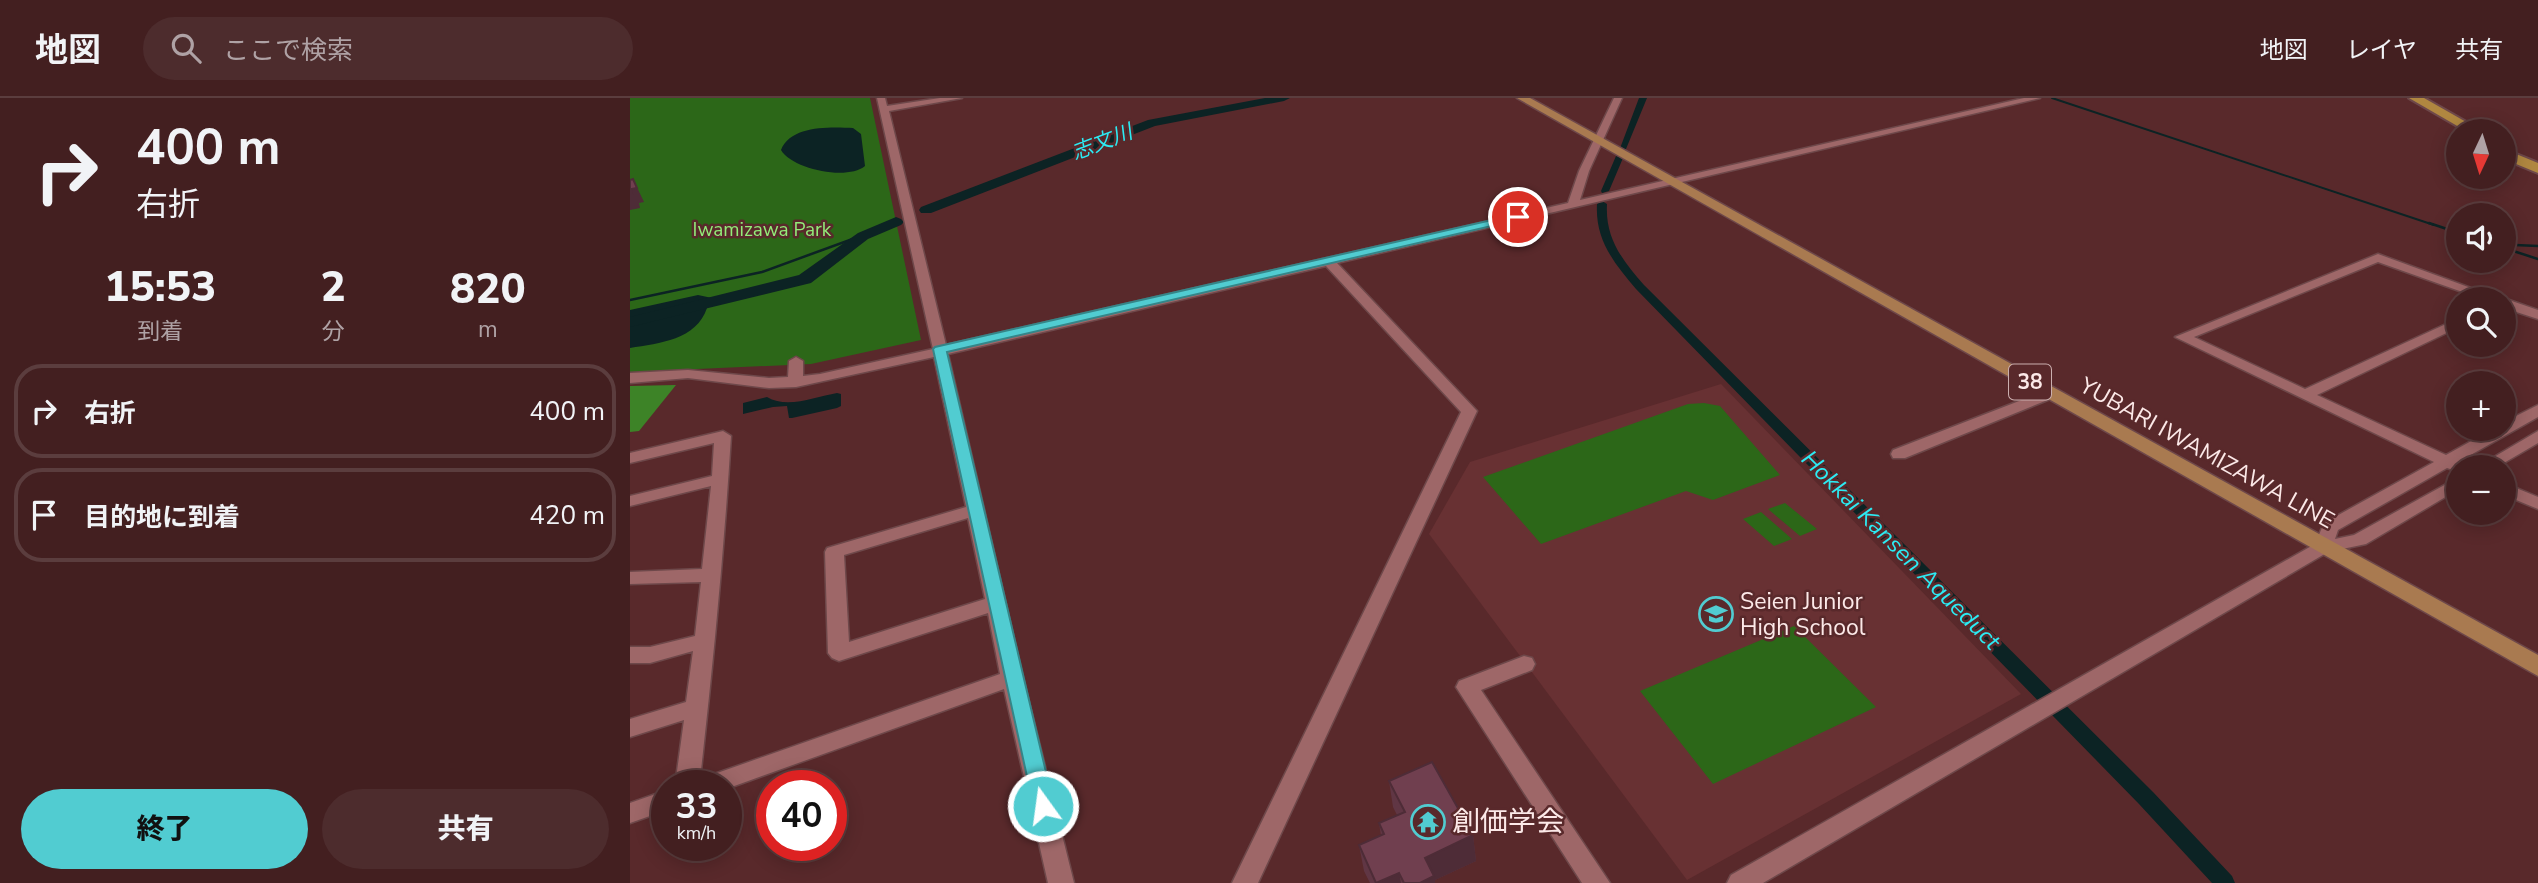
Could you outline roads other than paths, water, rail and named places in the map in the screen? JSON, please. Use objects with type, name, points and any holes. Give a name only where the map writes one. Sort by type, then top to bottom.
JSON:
[{"type":"highway","points":[[2405,98],[2446,121]]},
{"type":"highway","points":[[2415,98],[2453,119]]},
{"type":"highway","points":[[2516,152],[2538,163]]},
{"type":"highway","points":[[2516,159],[2538,169]]},
{"type":"main road","name":"YUBARI IWAMIZAWA LINE","points":[[1522,98],[2538,667]]},
{"type":"street","points":[[958,98],[882,103],[1061,883]]},
{"type":"street","points":[[1573,205],[1584,171],[1618,98]]},
{"type":"street","points":[[630,378],[688,374],[754,382],[796,382],[2036,98]]},
{"type":"street","points":[[2446,461],[2182,337],[2378,258],[2460,287]]},
{"type":"street","points":[[1245,883],[1469,411],[1328,261]]},
{"type":"street","points":[[2516,307],[2538,315]]},
{"type":"street","points":[[2304,394],[2446,328]]},
{"type":"street","points":[[796,361],[796,382]]},
{"type":"street","points":[[1899,454],[2050,394]]},
{"type":"street","points":[[2467,455],[2538,411]]},
{"type":"street","points":[[630,458],[723,436],[705,641],[689,770]]},
{"type":"street","points":[[2506,455],[2538,436]]},
{"type":"street","points":[[2323,547],[2330,527],[2446,468]]},
{"type":"street","points":[[630,501],[720,479]]},
{"type":"street","points":[[1740,883],[2323,547],[2359,541],[2446,490]]},
{"type":"street","points":[[2516,494],[2538,504]]},
{"type":"street","points":[[975,510],[834,552],[839,653],[996,603]]},
{"type":"street","points":[[630,578],[711,575]]},
{"type":"street","points":[[630,655],[650,654],[705,641]]},
{"type":"street","points":[[1524,664],[1467,687],[1597,883]]},
{"type":"street","points":[[742,774],[1012,678]]},
{"type":"street","points":[[630,728],[696,708]]},
{"type":"street","points":[[630,813],[651,806]]},
{"type":"water","points":[[823,128],[853,128],[861,134],[865,166],[857,170],[846,173],[820,171],[796,163],[781,150],[793,136],[802,132]]},
{"type":"water","points":[[698,295],[712,298],[702,305],[702,308],[707,308],[695,327],[676,338],[630,348],[630,310]]},
{"type":"water","points":[[841,394],[841,406],[837,408],[792,418],[789,418],[787,406],[743,414],[743,403],[767,397],[792,402]]},
{"type":"waterway","name":"志文川","points":[[926,210],[1152,123],[1284,98]]},
{"type":"waterway","name":"Hokkai Kansen Aqueduct","points":[[1622,149],[1643,98]]},
{"type":"waterway","points":[[2052,98],[2434,225]]},
{"type":"waterway","name":"Hokkai Kansen Aqueduct","points":[[1605,191],[1619,158]]},
{"type":"waterway","name":"Hokkai Kansen Aqueduct","points":[[1602,204],[1603,229],[1611,250],[1640,287],[2146,798],[2225,883]]},
{"type":"waterway","name":"志文川","points":[[630,322],[805,279],[863,236],[896,222]]},
{"type":"waterway","points":[[2429,223],[2446,229]]},
{"type":"waterway","points":[[630,300],[762,272],[869,233]]},
{"type":"waterway","points":[[2516,245],[2538,246]]},
{"type":"waterway","points":[[2516,252],[2538,259]]},
{"type":"place","name":"Seien Junior High School","points":[[1716,614]]},
{"type":"place","name":"創価学会","points":[[1428,822]]},
{"type":"park label","name":"Iwamizawa Park","points":[[762,230]]}]
